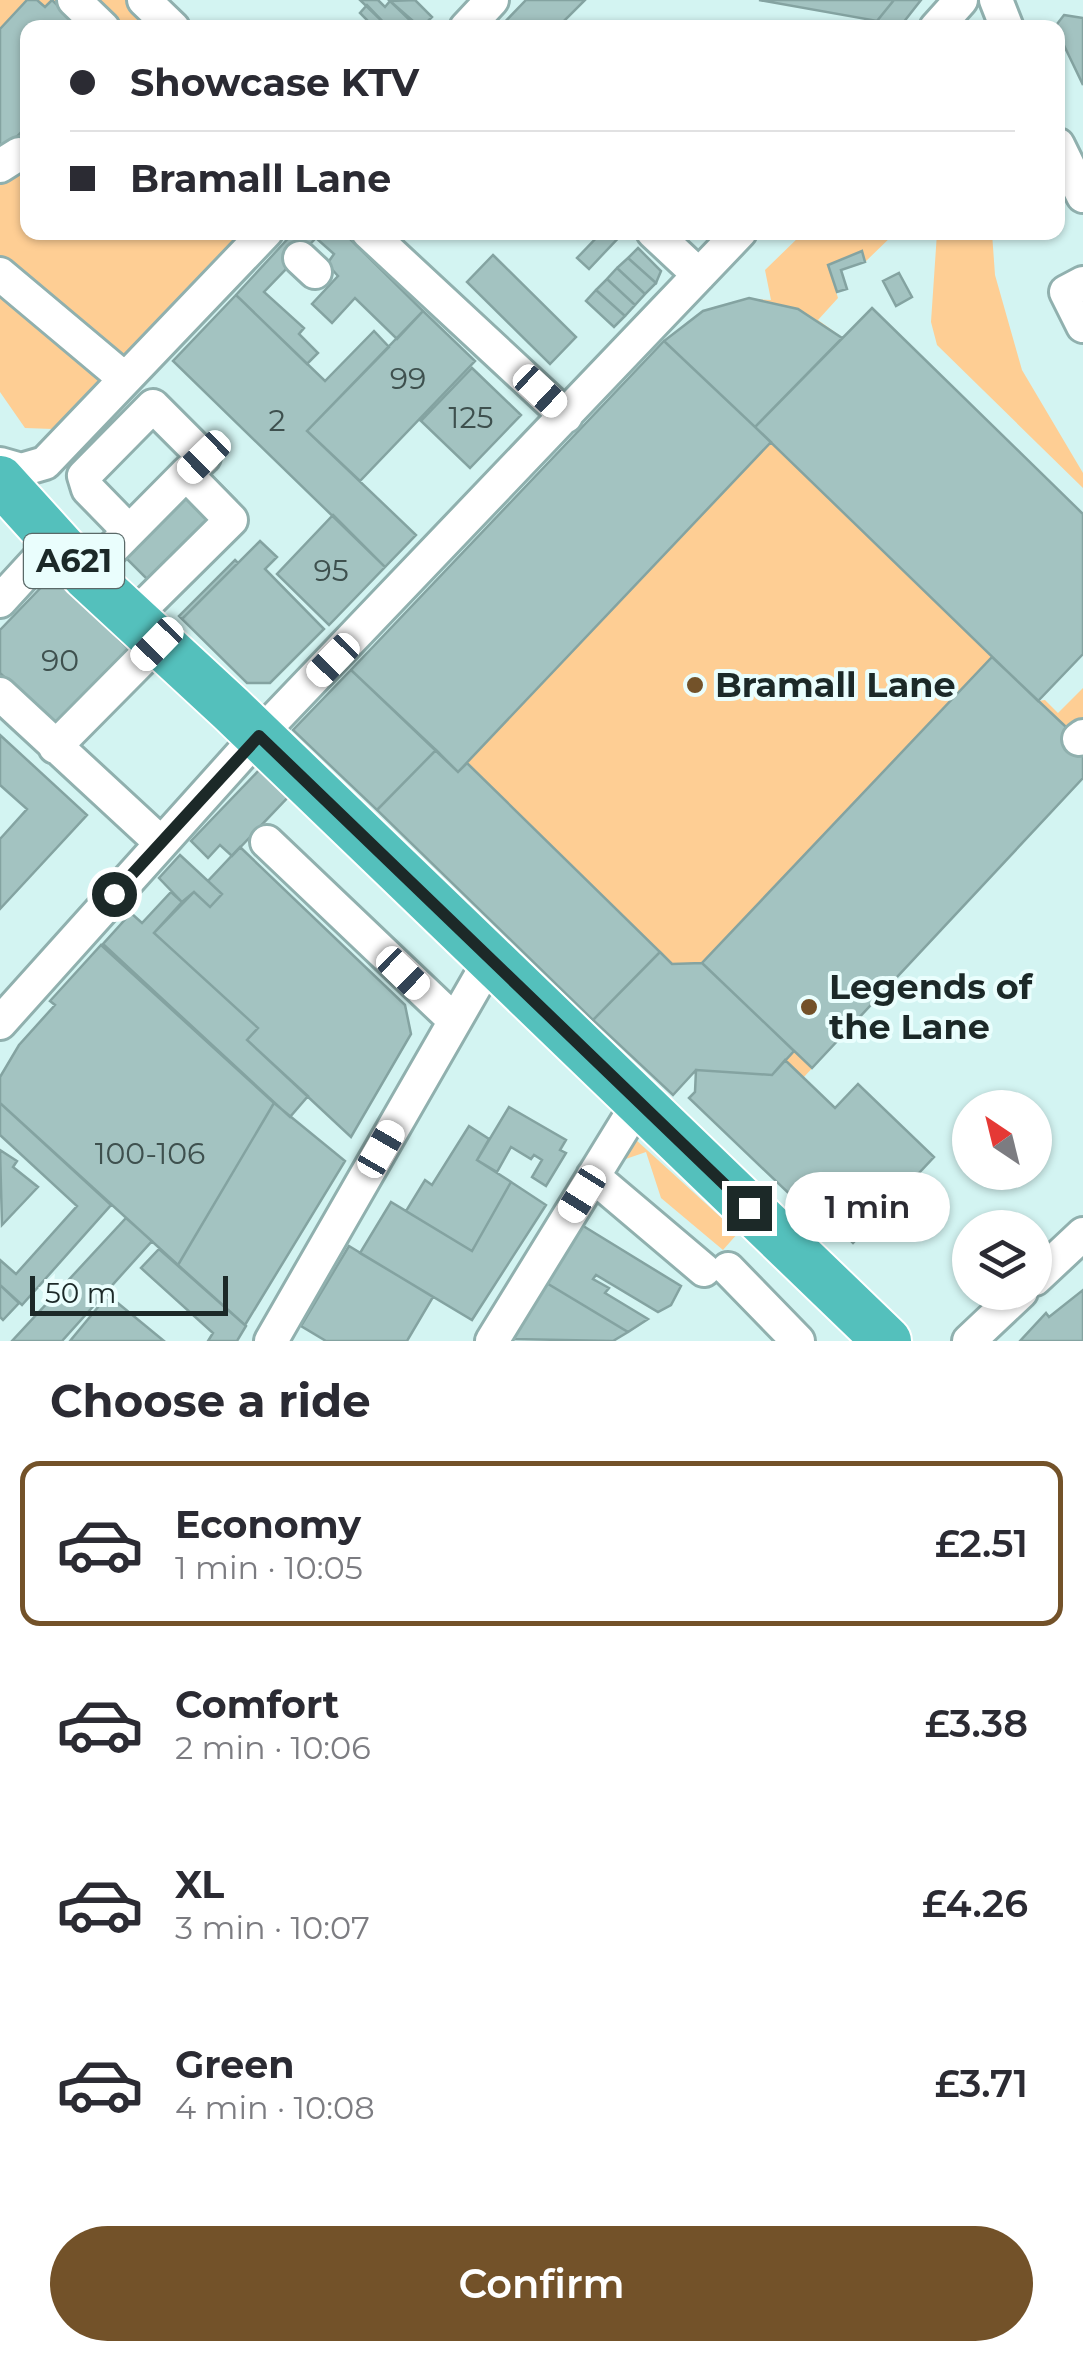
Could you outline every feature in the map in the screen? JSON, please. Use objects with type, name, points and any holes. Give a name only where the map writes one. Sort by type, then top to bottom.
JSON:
[{"type":"highway","name":"A621","points":[[0,480],[144,632],[259,736],[887,1341]]},
{"type":"street","points":[[74,0],[94,20]]},
{"type":"street","points":[[144,0],[165,20]]},
{"type":"street","points":[[473,20],[492,0]]},
{"type":"street","points":[[943,20],[962,0]]},
{"type":"street","points":[[1065,159],[1083,196]]},
{"type":"street","points":[[377,240],[566,416]]},
{"type":"street","points":[[663,240],[700,275]]},
{"type":"street","points":[[0,1023],[259,736],[733,240]]},
{"type":"street","points":[[0,464],[20,470],[45,463],[124,379],[288,247]]},
{"type":"street","points":[[0,274],[124,379]]},
{"type":"street","points":[[1083,283],[1066,292],[1083,326]]},
{"type":"street","points":[[0,601],[71,558],[129,531],[204,457],[152,406],[84,476],[88,489],[129,531]]},
{"type":"street","points":[[56,747],[231,520],[186,474]]},
{"type":"street","points":[[0,694],[160,842]]},
{"type":"street","points":[[267,842],[455,1021]]},
{"type":"street","points":[[271,1341],[490,960]]},
{"type":"street","points":[[492,1341],[639,1102]]},
{"type":"street","points":[[594,1176],[716,1270],[798,1341]]},
{"type":"street","points":[[1052,1263],[1083,1234]]},
{"type":"street","points":[[968,1341],[1001,1310]]},
{"type":"shaded area","points":[[0,0],[136,0],[157,20],[20,20],[20,240],[233,240],[53,429],[25,428],[0,392]]},
{"type":"shaded area","name":"Bramall Lane","points":[[796,240],[888,240],[865,262],[861,251],[828,265],[838,298],[818,320],[843,338],[872,308],[1083,514],[1083,654],[1038,701],[1045,700],[1058,713],[1083,688],[1083,718],[1066,726],[1083,743],[1083,778],[803,1078],[696,1070],[673,1095],[293,730],[664,341],[713,308],[740,301],[771,300],[765,270]]},
{"type":"shaded area","points":[[937,240],[992,240],[995,275],[1022,370],[1083,473],[1083,488],[937,345],[931,322]]},
{"type":"shaded area","points":[[635,1139],[738,1233],[723,1250],[661,1198],[646,1152],[617,1162]]},
{"type":"building","points":[[27,0],[37,0],[45,7],[52,0],[73,20],[20,20],[20,133],[0,154],[0,29]]},
{"type":"building","points":[[360,0],[378,0],[385,7],[390,1],[410,20],[381,20]]},
{"type":"building","points":[[415,0],[432,17],[412,20],[390,1]]},
{"type":"building","points":[[526,0],[585,0],[565,20],[507,20]]},
{"type":"building","points":[[759,0],[894,0],[878,20]]},
{"type":"building","points":[[894,0],[921,0],[905,20],[878,20]]},
{"type":"building","points":[[367,5],[381,20],[367,20],[360,13]]},
{"type":"building","points":[[1064,15],[1083,18],[1083,85],[1065,48],[1065,20],[1060,20]]},
{"type":"building","points":[[287,240],[314,240],[264,292],[304,328],[299,334],[318,353],[307,364],[236,295]]},
{"type":"building","points":[[318,240],[351,240],[423,311],[397,339],[355,298],[332,323],[312,304],[338,276],[327,264],[334,254]]},
{"type":"building","points":[[594,240],[616,240],[589,269],[577,258]]},
{"type":"building","points":[[638,248],[661,271],[656,283],[628,258]]},
{"type":"building","points":[[862,251],[865,262],[841,270],[847,289],[837,292],[828,265]]},
{"type":"building","points":[[493,255],[576,337],[550,364],[467,282]]},
{"type":"building","points":[[628,258],[656,283],[645,294],[617,268]]},
{"type":"building","points":[[617,268],[645,294],[635,305],[607,279]]},
{"type":"building","points":[[899,273],[912,297],[896,306],[883,281]]},
{"type":"building","points":[[607,279],[635,305],[625,316],[596,290]]},
{"type":"building","points":[[596,290],[625,316],[614,327],[586,301]]},
{"type":"building","points":[[236,295],[325,381],[374,331],[389,347],[307,431],[416,535],[385,567],[173,361]]},
{"type":"building","points":[[749,298],[798,309],[842,338],[755,427],[664,341],[703,311]]},
{"type":"building","points":[[872,308],[1083,514],[1083,654],[1038,701],[755,427]]},
{"type":"building","points":[[423,311],[475,361],[360,481],[307,431]]},
{"type":"building","points":[[664,341],[771,442],[458,772],[351,670]]},
{"type":"building","points":[[472,368],[521,415],[470,468],[421,421]]},
{"type":"building","points":[[205,469],[236,500],[152,584],[121,553]]},
{"type":"building","points":[[333,515],[385,567],[329,625],[277,574]]},
{"type":"building","points":[[260,541],[277,557],[265,569],[324,629],[270,683],[247,683],[182,619]]},
{"type":"building","points":[[235,560],[238,563],[182,619],[179,616]]},
{"type":"building","points":[[53,575],[130,650],[56,727],[0,673],[0,630]]},
{"type":"building","points":[[992,657],[1083,743],[1083,778],[812,1068],[702,963]]},
{"type":"building","points":[[351,670],[436,750],[377,810],[293,730]]},
{"type":"building","points":[[0,735],[87,815],[0,909],[0,839],[27,809],[0,785]]},
{"type":"building","points":[[436,750],[458,772],[467,763],[660,952],[593,1020],[377,810]]},
{"type":"building","points":[[262,767],[291,794],[232,856],[220,845],[208,858],[191,841]]},
{"type":"building","points":[[240,847],[405,1005],[411,1034],[351,1137],[247,1040],[258,1028],[154,933],[194,892],[210,907],[222,894],[208,881]]},
{"type":"building","points":[[180,855],[222,894],[210,907],[194,892],[182,902],[159,878]]},
{"type":"building","points":[[171,892],[182,902],[154,933],[258,1028],[247,1040],[308,1096],[290,1117],[103,944],[131,913],[142,923]]},
{"type":"building","points":[[101,945],[274,1103],[178,1265],[0,1103],[0,1077],[19,1045],[55,1005],[50,1001]]},
{"type":"building","points":[[660,952],[672,964],[702,963],[794,1051],[772,1075],[696,1070],[673,1095],[593,1020]]},
{"type":"building","points":[[785,1060],[835,1108],[858,1084],[934,1157],[853,1243],[834,1224],[842,1216],[815,1190],[801,1205],[689,1098],[695,1092],[696,1070],[772,1075]]},
{"type":"building","points":[[0,1103],[111,1205],[22,1305],[0,1285],[0,1260],[16,1274],[77,1206],[0,1135]]},
{"type":"building","points":[[274,1103],[345,1161],[245,1325],[178,1265]]},
{"type":"building","points":[[509,1107],[566,1140],[560,1150],[566,1153],[546,1186],[532,1177],[542,1160],[534,1155],[531,1159],[511,1147],[497,1172],[477,1160]]},
{"type":"building","points":[[469,1126],[489,1139],[477,1160],[511,1182],[472,1251],[406,1211],[425,1180],[432,1185]]},
{"type":"building","points":[[0,1150],[17,1161],[13,1167],[38,1187],[2,1225]]},
{"type":"building","points":[[511,1182],[546,1205],[472,1320],[360,1253],[391,1202],[472,1251]]},
{"type":"building","points":[[126,1218],[152,1241],[62,1341],[12,1341]]},
{"type":"building","points":[[580,1224],[681,1286],[671,1305],[658,1312],[596,1275],[593,1279],[609,1288],[605,1293],[648,1319],[628,1332],[545,1282]]},
{"type":"building","points":[[349,1246],[433,1297],[407,1341],[326,1341],[301,1326]]},
{"type":"building","points":[[159,1249],[246,1326],[237,1341],[208,1341],[213,1333],[141,1268]]},
{"type":"building","points":[[545,1282],[628,1332],[613,1341],[513,1339]]},
{"type":"building","points":[[0,1285],[19,1303],[3,1320],[0,1317]]},
{"type":"building","points":[[1083,1290],[1083,1341],[1020,1341],[1046,1313],[1049,1317]]},
{"type":"building","points":[[108,1295],[164,1341],[70,1341]]},
{"type":"place","name":"Bramall Lane","points":[[695,685]]},
{"type":"place","name":"Legends of the Lane","points":[[809,1007]]},
{"type":"route","points":[[114,894],[259,736],[749,1208]]}]
